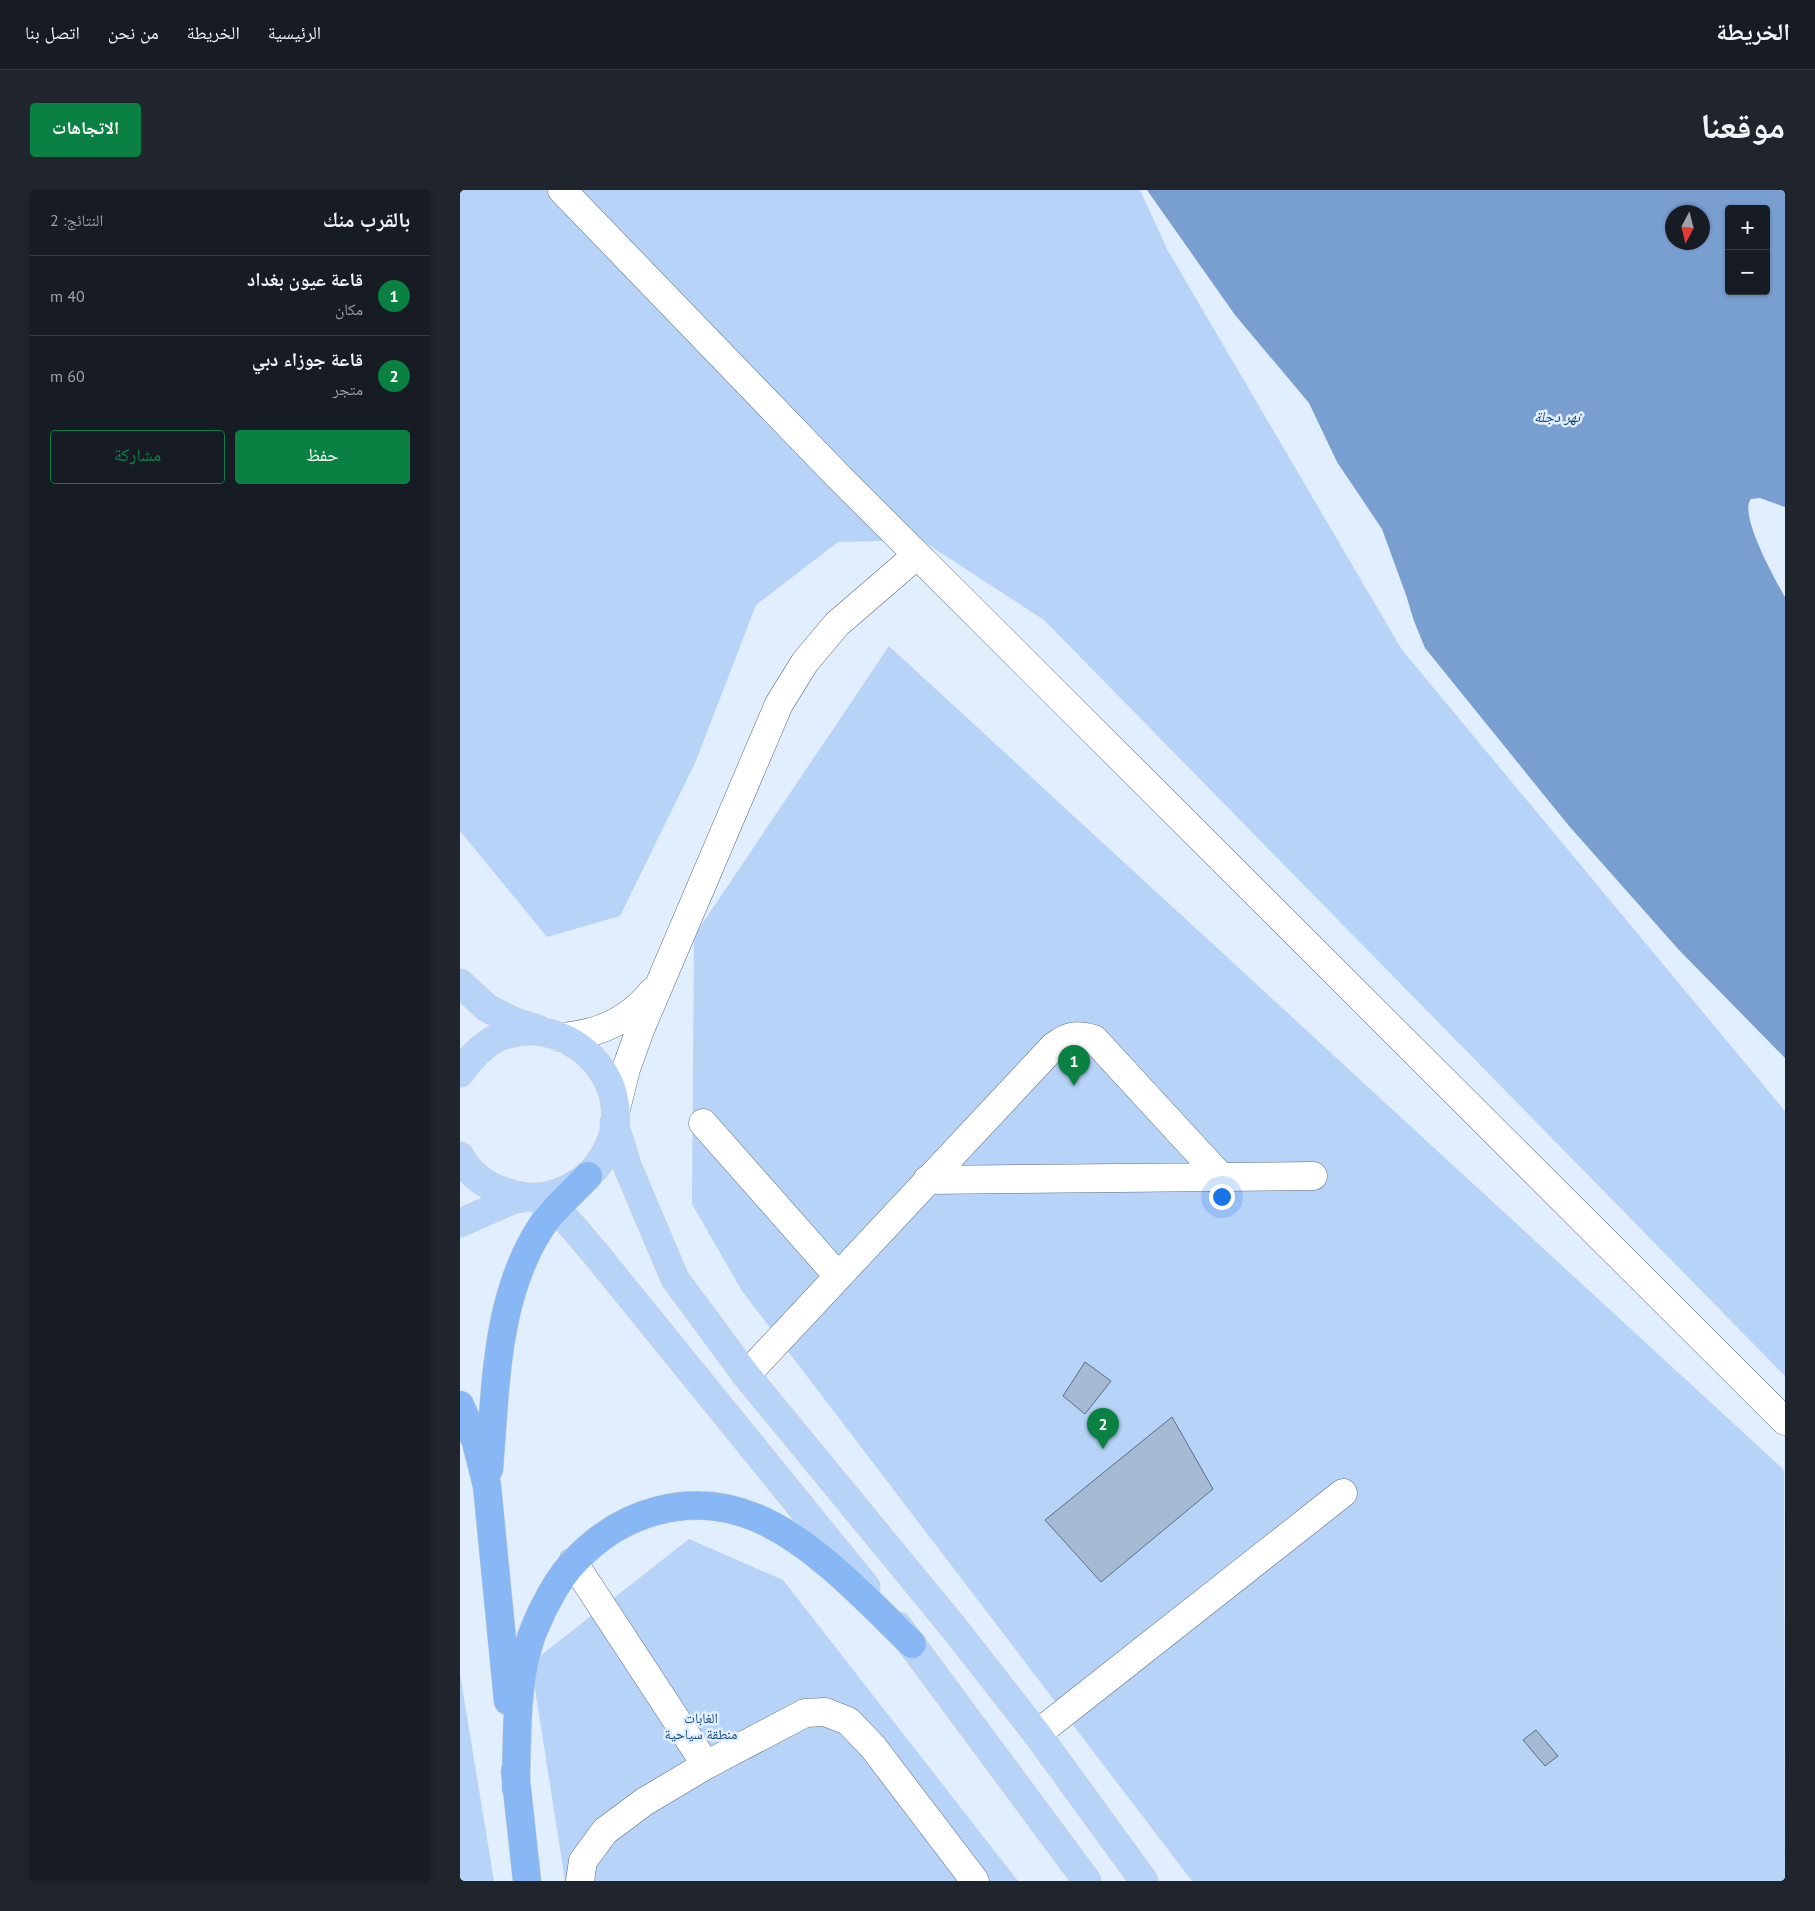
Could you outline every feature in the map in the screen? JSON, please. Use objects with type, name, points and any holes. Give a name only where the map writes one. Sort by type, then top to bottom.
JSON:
[{"type":"highway","points":[[488,1486],[500,1345],[510,1297],[522,1260],[542,1225],[540,1201],[588,1176]]},
{"type":"highway","points":[[460,1406],[476,1442],[488,1486],[516,1788],[527,1881]]},
{"type":"highway","points":[[516,1788],[517,1728],[523,1670],[534,1627],[555,1588],[573,1562],[601,1537],[634,1518],[662,1508],[694,1505],[724,1509],[756,1518],[789,1536],[826,1562],[912,1644]]},
{"type":"main road","points":[[460,983],[487,1008],[515,1022],[574,1042],[595,1060],[610,1083],[615,1116],[628,1168],[675,1279],[746,1375],[954,1628],[1036,1734],[1144,1881]]},
{"type":"main road","points":[[460,1073],[474,1054],[496,1039],[521,1032],[554,1034]]},
{"type":"main road","points":[[588,1176],[604,1158],[613,1136],[615,1116]]},
{"type":"main road","points":[[460,1156],[476,1176],[494,1188],[514,1196],[540,1201],[595,1253],[912,1644],[1087,1881]]},
{"type":"main road","points":[[460,1223],[512,1200],[540,1201]]},
{"type":"street","points":[[562,190],[839,477],[1785,1421]]},
{"type":"street","points":[[615,1116],[626,1069],[640,1030],[779,704],[805,662],[838,624],[917,555]]},
{"type":"street","points":[[554,1034],[581,1036],[604,1029],[631,1013],[647,998],[663,977]]},
{"type":"street","points":[[746,1375],[927,1180],[1054,1046],[1065,1038],[1080,1035],[1094,1039],[1221,1177]]},
{"type":"street","points":[[703,1123],[838,1276]]},
{"type":"street","points":[[927,1180],[1313,1176]]},
{"type":"street","points":[[1036,1734],[1343,1493]]},
{"type":"street","points":[[573,1562],[706,1765]]},
{"type":"street","points":[[580,1881],[583,1860],[605,1831],[644,1802],[706,1765],[805,1713],[825,1712],[848,1720],[873,1747],[975,1881]]},
{"type":"green space","points":[[460,190],[1140,190],[1167,249],[1402,650],[1785,1111],[1785,1376],[1044,620],[921,540],[838,542],[756,605],[695,763],[620,916],[547,937],[460,831]]},
{"type":"green space","points":[[889,646],[1784,1470],[1785,1881],[1192,1881],[742,1291],[692,1204],[694,936]]},
{"type":"green space","name":"الغابات منطقة سياحية","points":[[689,1539],[783,1580],[1018,1881],[565,1881],[531,1663]]},
{"type":"green space","points":[[460,1674],[494,1881],[460,1881]]},
{"type":"water","name":"نهر دجلة","points":[[1147,190],[1785,190],[1785,507],[1760,498],[1751,499],[1748,507],[1760,548],[1785,597],[1785,1058],[1679,950],[1569,826],[1425,648],[1382,529],[1337,462],[1309,403],[1235,315]]},
{"type":"building","points":[[1085,1362],[1111,1381],[1085,1414],[1063,1396]]},
{"type":"building","points":[[1172,1417],[1213,1489],[1101,1582],[1045,1520]]},
{"type":"building","points":[[1536,1730],[1558,1756],[1545,1766],[1523,1740]]},
{"type":"place","name":"قاعة عيون بغداد","points":[[1074,1086]]},
{"type":"place","name":"قاعة جوزاء دبي","points":[[1103,1449]]}]
